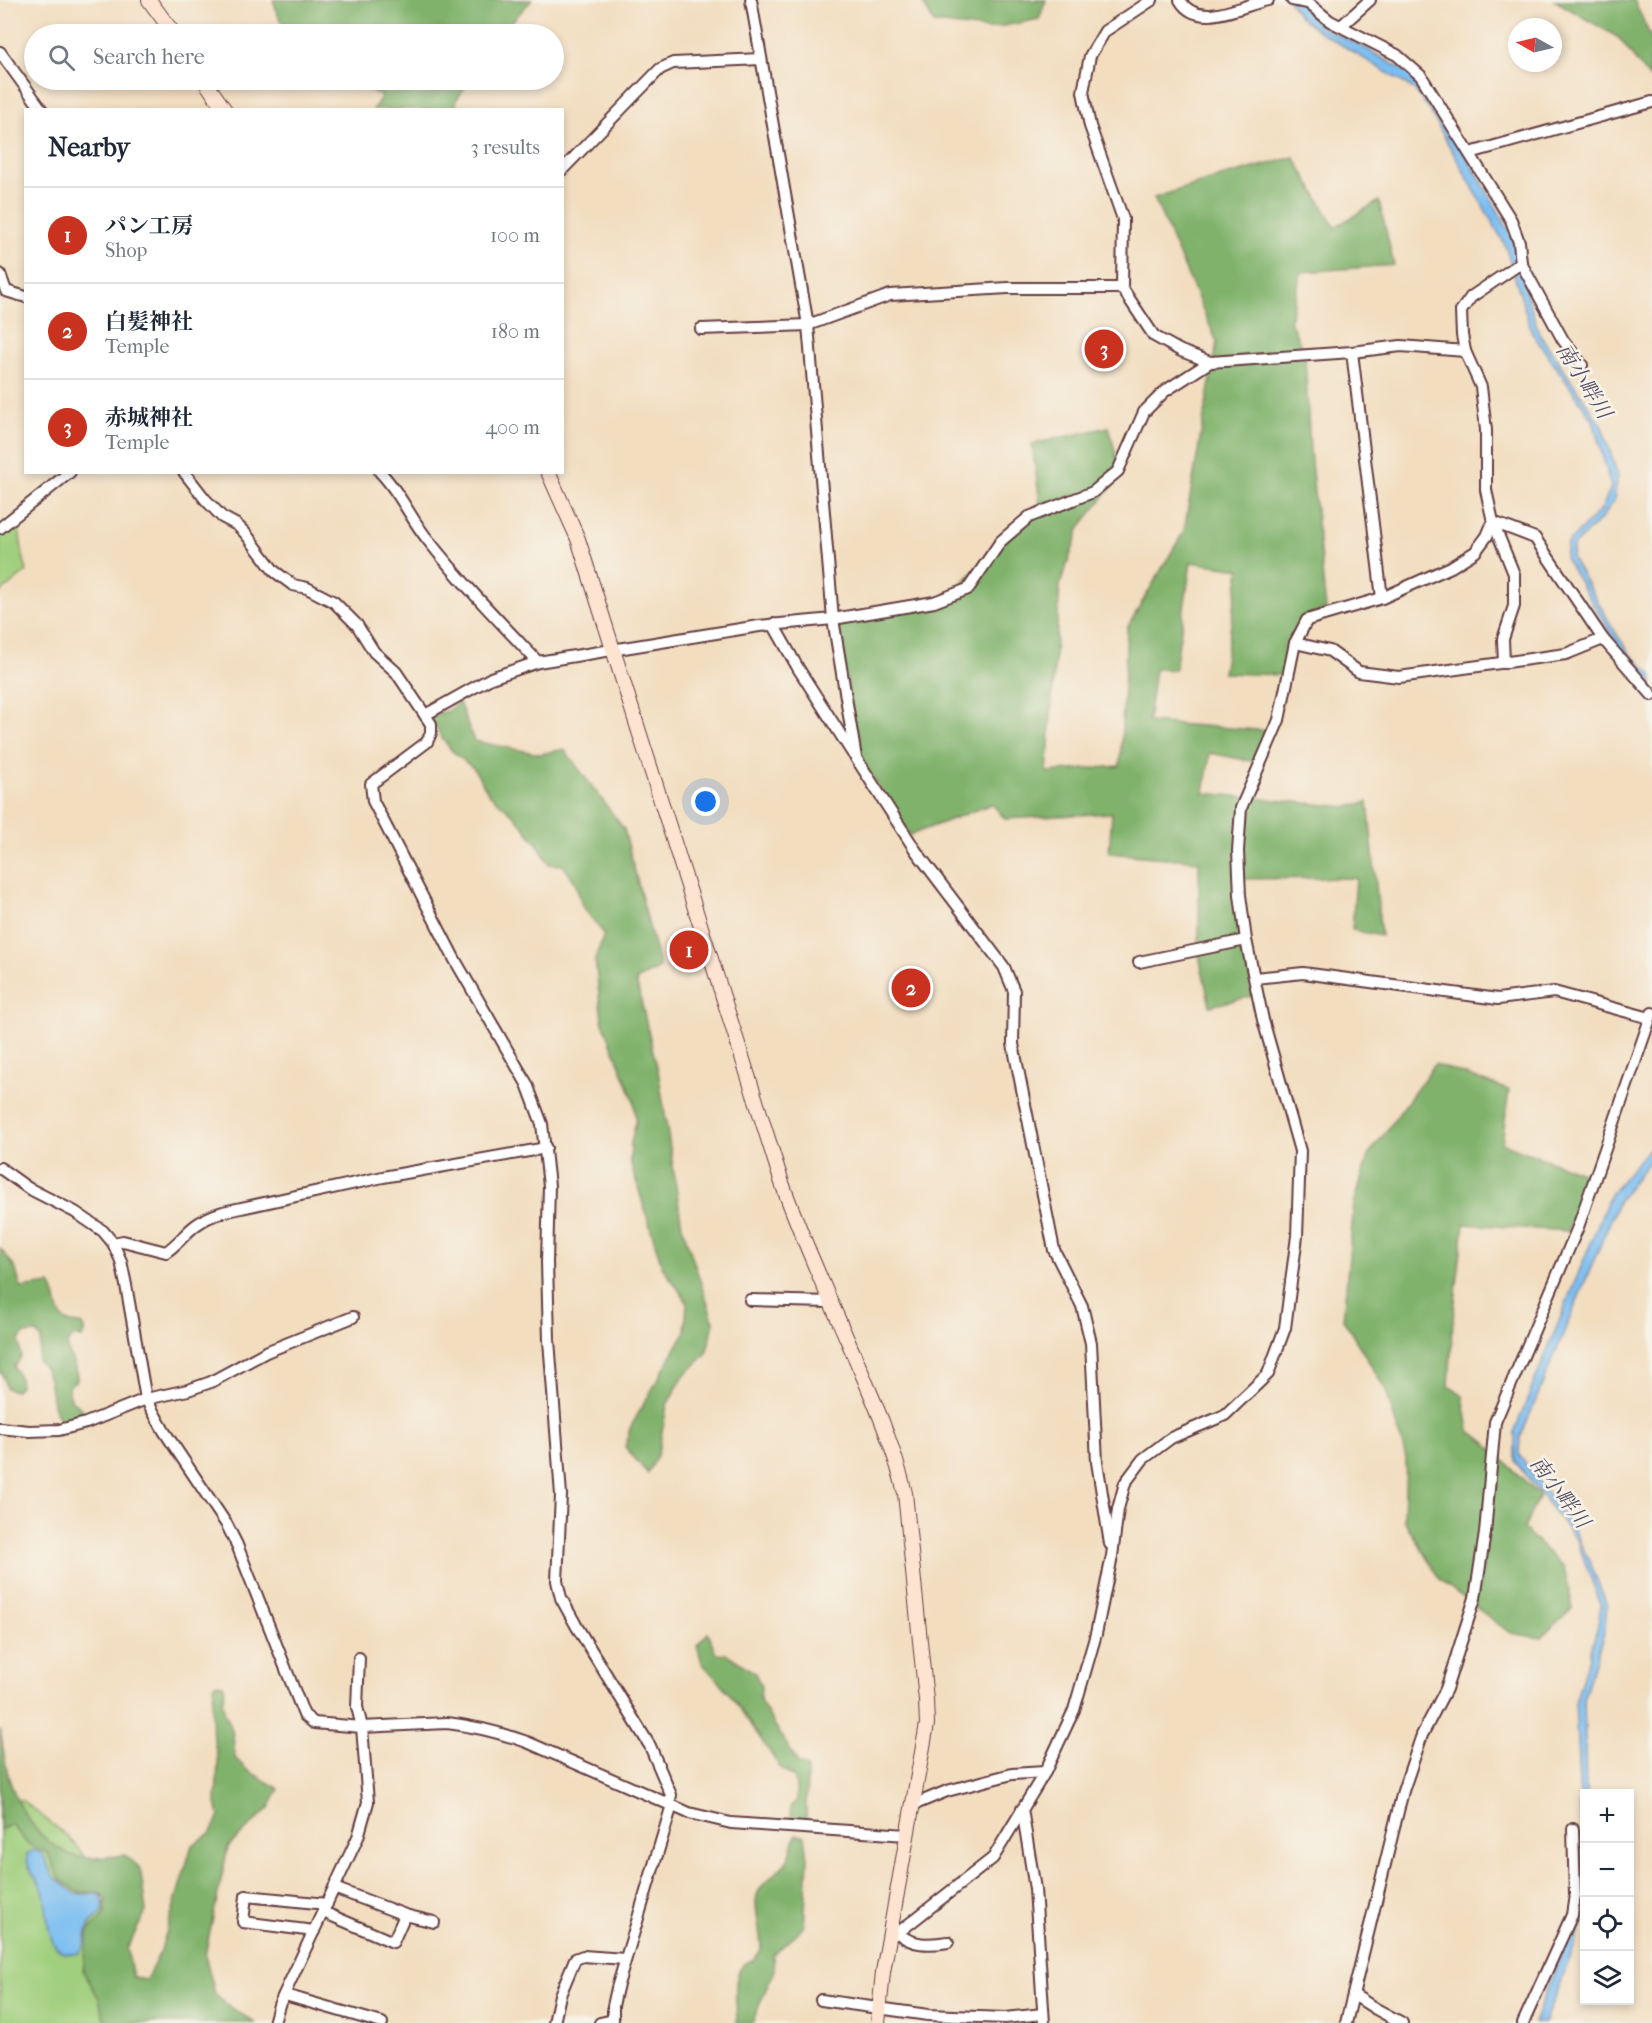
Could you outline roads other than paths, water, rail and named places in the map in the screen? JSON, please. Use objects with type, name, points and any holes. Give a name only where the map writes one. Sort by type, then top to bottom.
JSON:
[{"type":"street","points":[[149,0],[167,24]]},
{"type":"street","points":[[751,0],[808,325],[833,619],[856,758]]},
{"type":"street","points":[[1152,0],[1105,31],[1090,56],[1083,92],[1090,126],[1123,219],[1122,288],[1154,336],[1180,351],[1210,362],[1352,352],[1401,346],[1465,351]]},
{"type":"street","points":[[1180,0],[1183,6],[1201,14],[1213,15],[1268,0]]},
{"type":"street","points":[[1292,0],[1308,3],[1341,26],[1397,55],[1421,76],[1511,220],[1519,242],[1521,263],[1563,340],[1582,365]]},
{"type":"street","points":[[1341,26],[1370,0]]},
{"type":"street","points":[[0,52],[24,85]]},
{"type":"street","points":[[564,168],[660,69],[673,63],[761,59]]},
{"type":"street","points":[[28,90],[41,108]]},
{"type":"street","points":[[211,90],[224,108]]},
{"type":"street","points":[[1470,153],[1652,102]]},
{"type":"street","points":[[1504,663],[1503,639],[1514,606],[1514,574],[1493,522],[1486,490],[1486,430],[1481,387],[1465,351],[1461,311],[1471,297],[1521,263]]},
{"type":"street","points":[[0,274],[6,291],[24,296]]},
{"type":"street","points":[[701,328],[808,325],[890,295],[998,289],[1122,288]]},
{"type":"street","points":[[1352,352],[1382,598]]},
{"type":"street","points":[[425,715],[491,678],[538,662],[613,648],[773,624],[833,619],[934,602],[968,589],[1001,541],[1029,517],[1093,492],[1118,471],[1144,412],[1165,391],[1210,362]]},
{"type":"street","points":[[0,528],[68,474]]},
{"type":"street","points":[[185,474],[204,499],[222,517],[237,525],[274,571],[293,585],[307,588],[334,602],[363,631],[374,652],[396,672],[425,715],[430,724],[431,733],[427,742],[371,784],[373,801],[454,960],[527,1084],[536,1104],[546,1148],[549,1186],[547,1262],[549,1340],[561,1495],[557,1581],[561,1598],[577,1627],[651,1746],[670,1796],[671,1805],[625,1959],[615,1997],[613,2022],[600,2023]]},
{"type":"street","points":[[382,474],[397,491],[426,537],[467,588],[538,662]]},
{"type":"street","points":[[549,474],[578,539],[782,1183],[797,1225],[881,1417],[897,1460],[905,1492],[927,1700],[926,1734],[907,1835],[878,2023]]},
{"type":"street","points":[[893,1934],[993,1858],[1045,1772],[1074,1710],[1096,1634],[1112,1556],[1118,1509],[1125,1483],[1143,1459],[1171,1438],[1225,1414],[1268,1374],[1285,1328],[1297,1236],[1300,1151],[1263,1020],[1246,940],[1240,895],[1238,851],[1241,808],[1279,720],[1295,644],[1307,620],[1382,598],[1451,567],[1475,552],[1487,536],[1493,522]]},
{"type":"street","points":[[1493,522],[1535,538],[1603,639],[1652,695]]},
{"type":"street","points":[[773,624],[798,668],[916,851],[1004,967],[1014,991],[1013,1044],[1054,1250],[1082,1306],[1091,1343],[1097,1461],[1112,1556]]},
{"type":"street","points":[[1295,644],[1330,651],[1359,672],[1399,677],[1566,654],[1603,639]]},
{"type":"street","points":[[1139,962],[1246,940]]},
{"type":"street","points":[[1255,978],[1303,974],[1498,999],[1554,992],[1651,1015],[1578,1227],[1495,1422],[1485,1529],[1475,1598],[1446,1689],[1422,1735],[1403,1791],[1346,2023]]},
{"type":"street","points":[[113,1243],[123,1241],[166,1252],[177,1245],[195,1225],[223,1212],[383,1177],[546,1148]]},
{"type":"street","points":[[0,1168],[28,1188],[75,1212],[103,1231],[113,1243],[121,1261],[146,1399],[164,1431],[227,1525],[304,1715],[314,1723],[362,1727],[447,1723],[501,1733],[527,1742],[689,1813],[731,1823],[907,1835]]},
{"type":"street","points":[[750,1300],[830,1302]]},
{"type":"street","points":[[0,1428],[29,1431],[59,1430],[94,1420],[146,1399],[188,1390],[211,1382],[266,1352],[354,1317]]},
{"type":"street","points":[[274,2023],[358,1837],[368,1802],[362,1727],[357,1707],[359,1658]]},
{"type":"street","points":[[913,1805],[947,1791],[1012,1774],[1045,1772]]},
{"type":"street","points":[[821,2000],[928,2015],[1043,2018],[1035,1889],[1022,1809]]},
{"type":"street","points":[[1523,2023],[1572,1915],[1575,1895],[1573,1829]]},
{"type":"street","points":[[334,1888],[405,1915],[435,1922]]},
{"type":"street","points":[[314,1931],[243,1922],[246,1896],[325,1908],[393,1942],[405,1915]]},
{"type":"street","points":[[893,1934],[906,1940],[931,1945],[948,1942]]},
{"type":"street","points":[[554,2023],[560,1995],[575,1959],[584,1956],[625,1959]]},
{"type":"street","points":[[285,1995],[381,2023]]},
{"type":"street","points":[[1354,1995],[1402,2023]]},
{"type":"water","points":[[1289,0],[1299,0],[1311,17],[1325,29],[1358,44],[1414,76],[1478,175],[1511,234],[1539,333],[1602,426],[1618,476],[1614,501],[1601,519],[1573,546],[1572,558],[1617,635],[1631,655],[1652,674],[1652,683],[1625,657],[1565,558],[1567,544],[1602,508],[1611,487],[1593,420],[1532,333],[1505,245],[1428,108],[1414,89],[1317,30],[1299,16]]},
{"type":"water","points":[[1652,1144],[1652,1158],[1619,1200],[1520,1438],[1519,1455],[1571,1524],[1607,1605],[1604,1633],[1584,1696],[1586,1789],[1580,1789],[1580,1803],[1575,1702],[1597,1630],[1601,1605],[1577,1541],[1515,1461],[1515,1430],[1610,1195]]},
{"type":"water","points":[[34,1850],[42,1853],[54,1877],[76,1894],[100,1894],[103,1899],[103,1912],[89,1927],[84,1946],[79,1953],[67,1954],[58,1949],[53,1941],[49,1931],[45,1897],[28,1864],[27,1854]]},
{"type":"water","points":[[1580,1906],[1580,1927],[1575,1946],[1544,2023],[1534,2023]]},
{"type":"place","name":"赤城神社","points":[[1104,349]]},
{"type":"place","name":"パン工房","points":[[689,950]]},
{"type":"place","name":"白髪神社","points":[[911,988]]},
{"type":"water label","name":"南小畔川","points":[[1584,381]]},
{"type":"water label","name":"南小畔川","points":[[1560,1492]]}]
